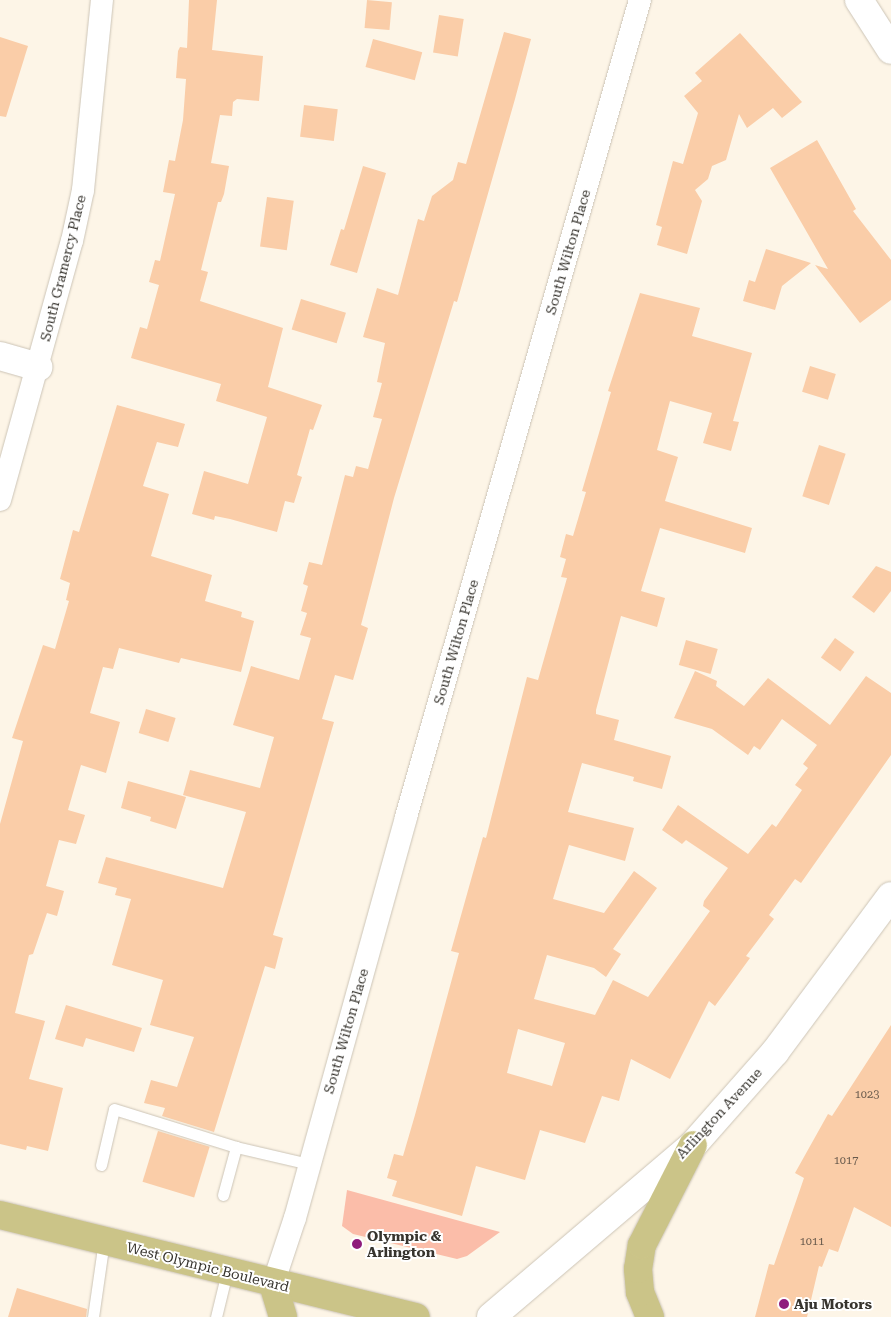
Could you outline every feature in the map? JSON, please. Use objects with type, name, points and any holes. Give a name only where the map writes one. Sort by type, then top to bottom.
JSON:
[{"type":"main road","points":[[859,0],[891,50]]},
{"type":"main road","points":[[0,356],[38,367]]},
{"type":"main road","name":"Arlington Avenue","points":[[491,1317],[693,1145],[775,1052],[891,896]]},
{"type":"main road","points":[[650,1317],[640,1292],[638,1269],[642,1245],[693,1145]]},
{"type":"main road","name":"West Olympic Boulevard","points":[[0,1215],[273,1284],[416,1317]]},
{"type":"main road","points":[[273,1284],[284,1317]]},
{"type":"street","name":"South Gramercy Place","points":[[0,500],[38,367],[84,190],[102,0]]},
{"type":"street","name":"South Wilton Place","points":[[273,1284],[309,1164],[640,0]]},
{"type":"lane","points":[[101,1165],[114,1109],[236,1147],[309,1164]]},
{"type":"lane","points":[[223,1195],[236,1147]]},
{"type":"lane","points":[[93,1317],[104,1241]]},
{"type":"lane","points":[[216,1317],[228,1272]]},
{"type":"shaded area","points":[[347,1190],[500,1232],[467,1256],[457,1259],[353,1234],[342,1226]]},
{"type":"building","points":[[189,0],[217,0],[212,50],[263,56],[259,101],[237,99],[233,102],[232,116],[220,115],[211,163],[229,166],[224,194],[221,202],[218,202],[201,270],[208,272],[200,301],[283,328],[268,387],[322,405],[313,430],[310,429],[297,475],[302,477],[294,503],[285,501],[277,532],[230,519],[215,516],[214,520],[192,514],[204,471],[248,484],[267,417],[216,401],[221,384],[131,358],[140,327],[147,329],[159,285],[149,282],[155,260],[160,261],[175,194],[163,192],[169,160],[175,161],[183,120],[186,79],[176,78],[178,51],[180,47],[187,48]]},
{"type":"building","points":[[367,0],[392,2],[389,30],[365,28]]},
{"type":"building","points":[[439,15],[464,19],[458,56],[433,53]]},
{"type":"building","points":[[504,32],[531,39],[457,302],[454,301],[394,498],[361,625],[368,628],[353,680],[335,675],[322,719],[334,722],[273,935],[283,938],[275,969],[265,966],[214,1132],[162,1116],[165,1108],[144,1103],[151,1080],[177,1087],[194,1037],[150,1025],[163,980],[112,965],[131,899],[115,895],[117,888],[98,883],[106,857],[223,888],[246,812],[183,795],[190,770],[260,788],[274,737],[233,725],[251,666],[299,680],[311,638],[300,635],[307,613],[301,611],[308,586],[303,584],[309,562],[322,565],[345,475],[353,477],[356,466],[368,469],[382,419],[373,417],[382,383],[377,382],[385,343],[363,337],[377,288],[398,295],[418,219],[424,221],[432,196],[453,180],[458,162],[466,164]]},
{"type":"building","points":[[740,33],[802,102],[782,118],[773,108],[747,128],[739,114],[726,160],[712,166],[708,179],[695,190],[702,201],[687,254],[657,245],[662,227],[656,225],[673,161],[683,164],[698,113],[684,96],[702,81],[695,73]]},
{"type":"building","points":[[0,37],[28,46],[6,117],[0,116]]},
{"type":"building","points":[[373,39],[422,52],[415,80],[365,67]]},
{"type":"building","points":[[304,105],[338,109],[334,141],[300,137]]},
{"type":"building","points":[[817,140],[856,209],[853,211],[891,260],[891,300],[860,323],[815,265],[828,269],[770,168]]},
{"type":"building","points":[[363,166],[386,173],[357,273],[330,265],[341,229],[344,230]]},
{"type":"building","points":[[267,197],[294,201],[287,250],[260,247]]},
{"type":"building","points":[[766,249],[811,263],[782,286],[775,310],[743,301],[749,280],[755,282]]},
{"type":"building","points":[[640,293],[700,308],[692,336],[752,353],[733,421],[739,422],[731,451],[703,443],[712,413],[670,401],[657,450],[678,457],[665,501],[752,528],[745,553],[660,528],[641,591],[665,598],[657,627],[621,616],[596,714],[619,720],[614,740],[671,756],[662,789],[633,781],[634,777],[582,763],[568,812],[634,828],[625,861],[569,845],[553,899],[604,913],[634,871],[657,888],[613,949],[621,954],[606,977],[594,968],[547,955],[534,999],[595,1015],[613,980],[648,997],[710,911],[703,906],[704,901],[728,868],[686,840],[682,844],[662,830],[678,805],[748,854],[772,824],[776,827],[802,790],[795,785],[808,768],[803,764],[817,745],[782,719],[760,750],[754,746],[748,755],[712,729],[674,718],[695,671],[717,681],[716,686],[744,706],[768,678],[830,725],[866,676],[891,693],[891,755],[801,883],[795,879],[769,915],[774,919],[746,956],[750,958],[715,1006],[709,1001],[670,1079],[631,1059],[619,1101],[602,1096],[585,1143],[540,1130],[525,1180],[476,1166],[462,1216],[392,1196],[397,1181],[387,1178],[394,1154],[403,1156],[415,1115],[459,953],[451,951],[483,837],[486,838],[527,677],[538,680],[567,578],[561,577],[566,559],[560,557],[566,534],[573,536],[586,492],[582,491],[611,392],[608,391]],"holes":[[[518,1029],[565,1043],[552,1086],[507,1073]]]},
{"type":"building","points":[[301,299],[346,313],[337,343],[292,330]]},
{"type":"building","points":[[810,366],[836,374],[828,400],[802,392]]},
{"type":"building","points":[[117,405],[185,424],[178,447],[157,442],[143,486],[169,494],[151,556],[212,575],[205,601],[242,612],[241,617],[254,621],[241,672],[181,658],[179,663],[119,648],[113,669],[103,667],[90,713],[120,722],[106,773],[81,765],[68,810],[85,815],[76,844],[59,840],[46,886],[64,891],[57,916],[47,913],[33,954],[29,955],[15,1013],[45,1021],[29,1079],[63,1088],[48,1151],[27,1146],[26,1150],[0,1144],[0,824],[23,741],[12,738],[43,645],[55,649],[69,601],[66,600],[70,583],[60,579],[73,530],[79,532]]},
{"type":"building","points":[[819,445],[846,454],[829,505],[802,496]]},
{"type":"building","points":[[876,566],[891,572],[891,591],[874,613],[852,597]]},
{"type":"building","points":[[835,638],[854,652],[840,672],[821,657]]},
{"type":"building","points":[[686,640],[718,649],[711,674],[679,665]]},
{"type":"building","points":[[146,709],[176,718],[168,742],[139,733]]},
{"type":"building","points":[[128,781],[186,797],[176,829],[150,821],[151,817],[121,808]]},
{"type":"building","points":[[66,1005],[142,1028],[134,1052],[86,1038],[83,1047],[55,1039]]},
{"type":"building","points":[[891,1025],[891,1227],[854,1207],[838,1252],[829,1249],[822,1267],[819,1266],[807,1317],[755,1317],[769,1264],[774,1265],[804,1178],[795,1173],[828,1114],[832,1116]]},
{"type":"building","points":[[158,1131],[210,1147],[194,1197],[143,1182]]},
{"type":"building","points":[[17,1288],[87,1309],[86,1317],[8,1317]]},
{"type":"place","name":"Olympic & Arlington","points":[[357,1244]]},
{"type":"place","name":"Aju Motors","points":[[784,1304]]}]
